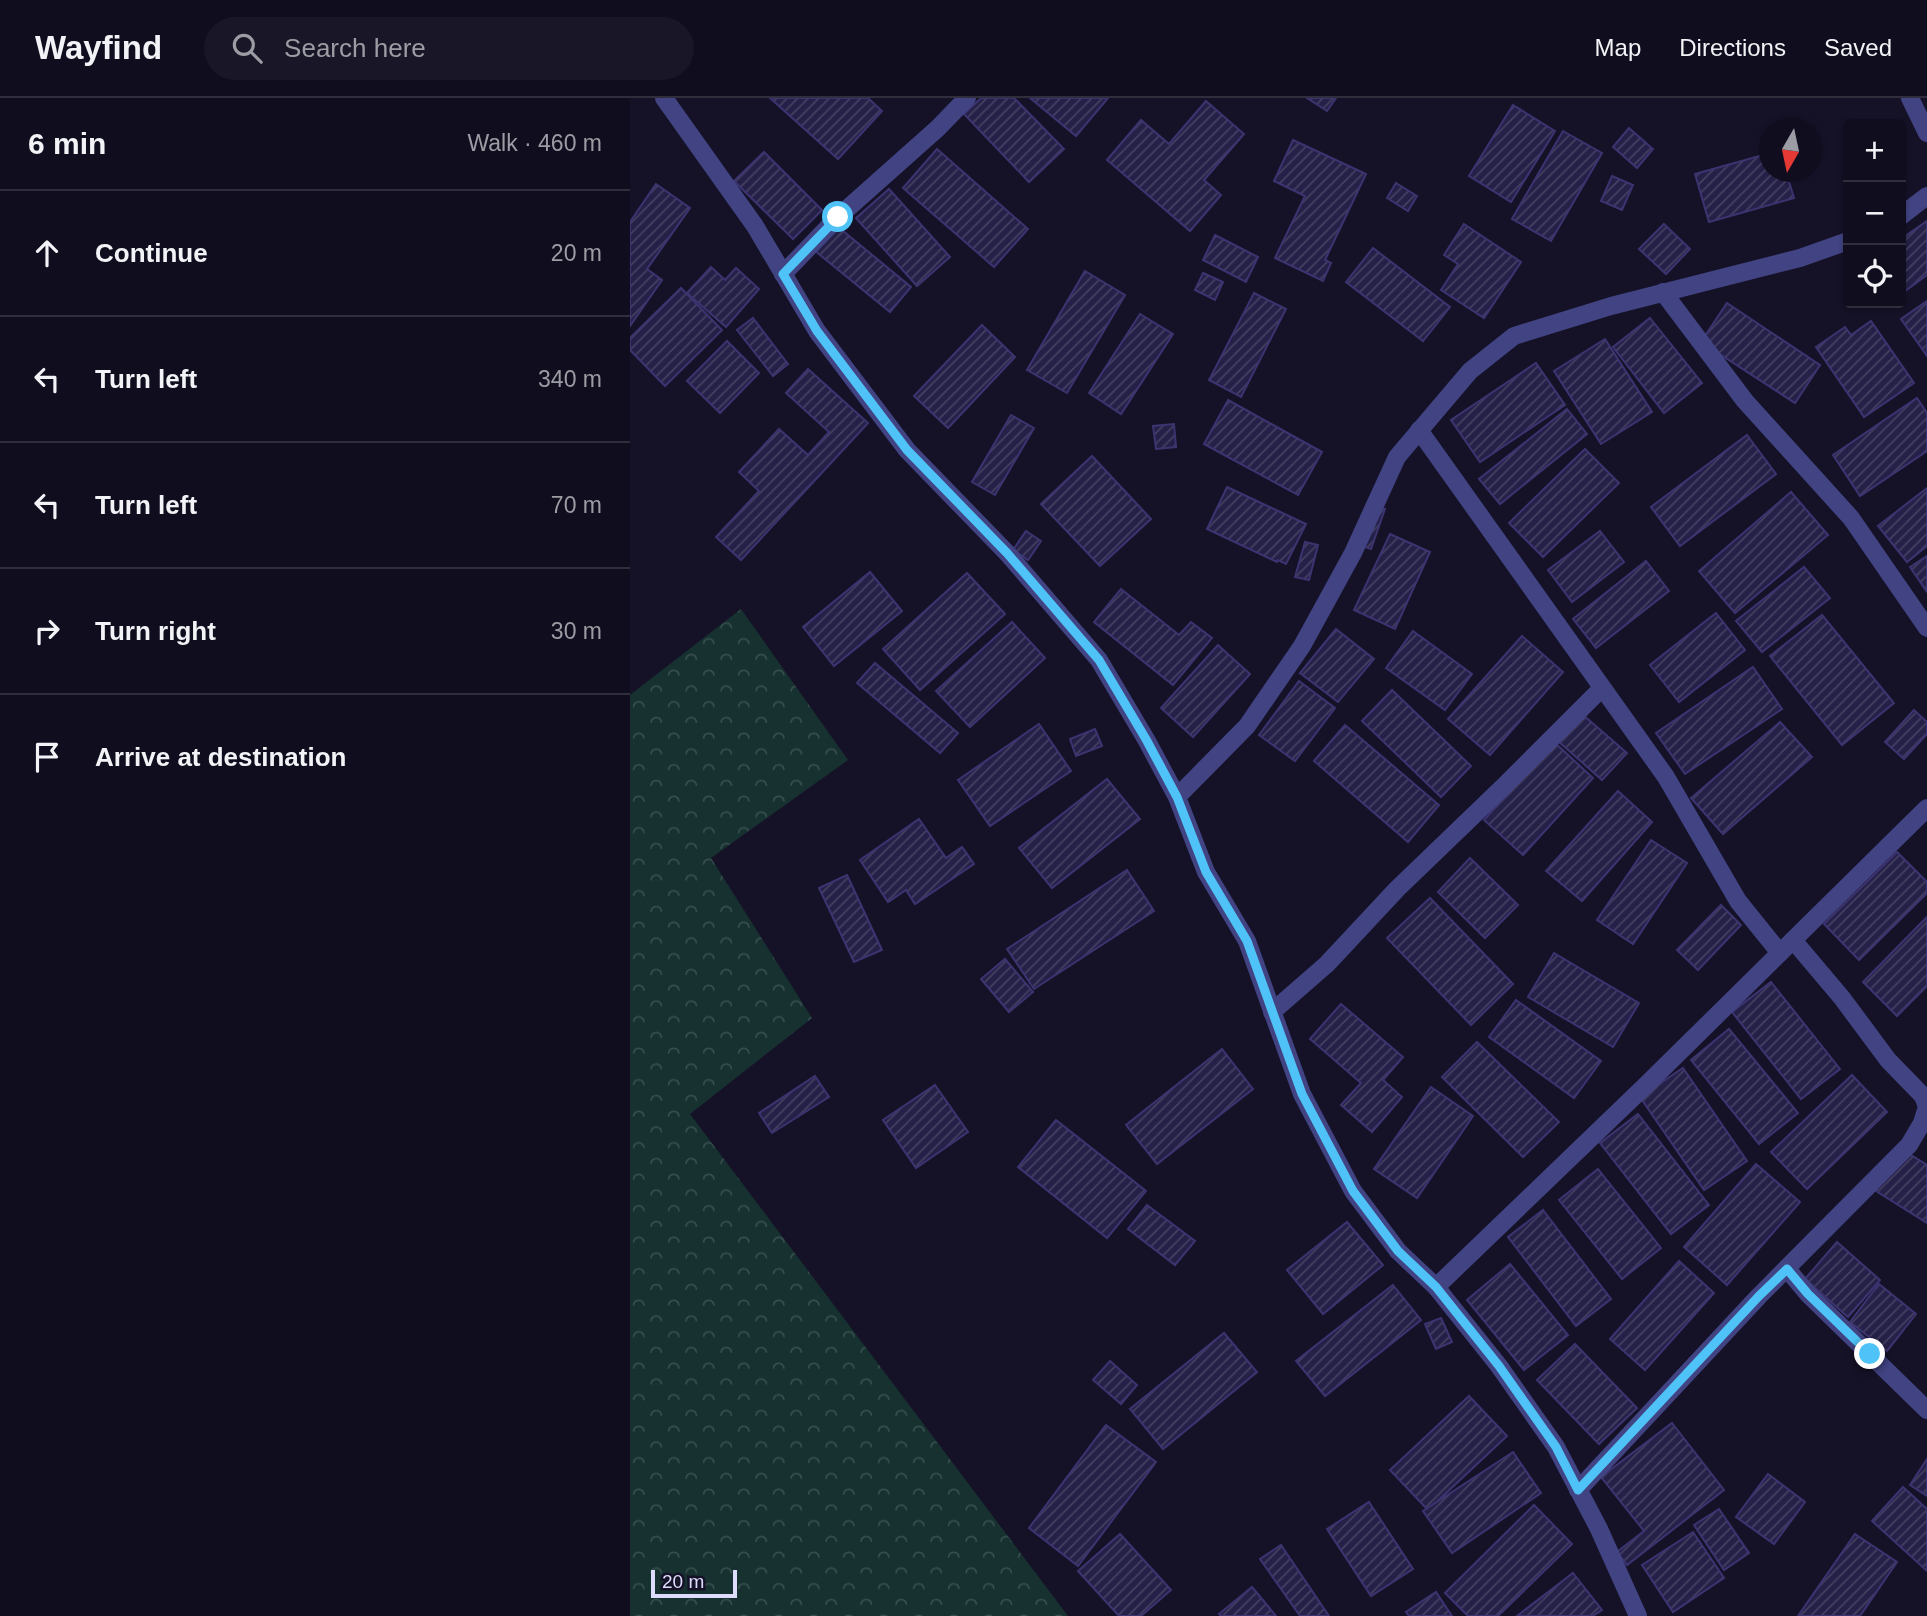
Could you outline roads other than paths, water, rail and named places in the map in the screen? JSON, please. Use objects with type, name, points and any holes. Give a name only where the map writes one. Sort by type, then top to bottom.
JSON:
[{"type":"street","points":[[664,98],[755,226],[817,331],[907,450],[1007,553],[1099,660],[1177,797],[1206,872],[1247,941],[1302,1094],[1353,1191],[1398,1251],[1436,1287],[1499,1366],[1556,1447],[1599,1529],[1638,1616]]},
{"type":"street","points":[[783,274],[838,217],[938,128],[967,98]]},
{"type":"street","points":[[1910,98],[1927,133]]},
{"type":"street","points":[[1906,212],[1927,196]]},
{"type":"street","points":[[1177,797],[1247,726],[1302,646],[1353,553],[1397,457],[1470,371],[1514,336],[1611,306],[1800,258],[1843,243]]},
{"type":"street","points":[[1663,292],[1745,401],[1851,518],[1927,628]]},
{"type":"street","points":[[1419,430],[1666,777],[1738,901],[1780,953]]},
{"type":"street","points":[[1272,1012],[1327,964],[1397,889],[1602,688]]},
{"type":"street","points":[[1436,1287],[1925,813]]},
{"type":"street","points":[[1578,1490],[1759,1296],[1909,1145],[1922,1123],[1927,1107],[1923,1096],[1888,1060],[1842,998],[1793,940]]},
{"type":"street","points":[[1787,1269],[1808,1294],[1927,1410]]}]
